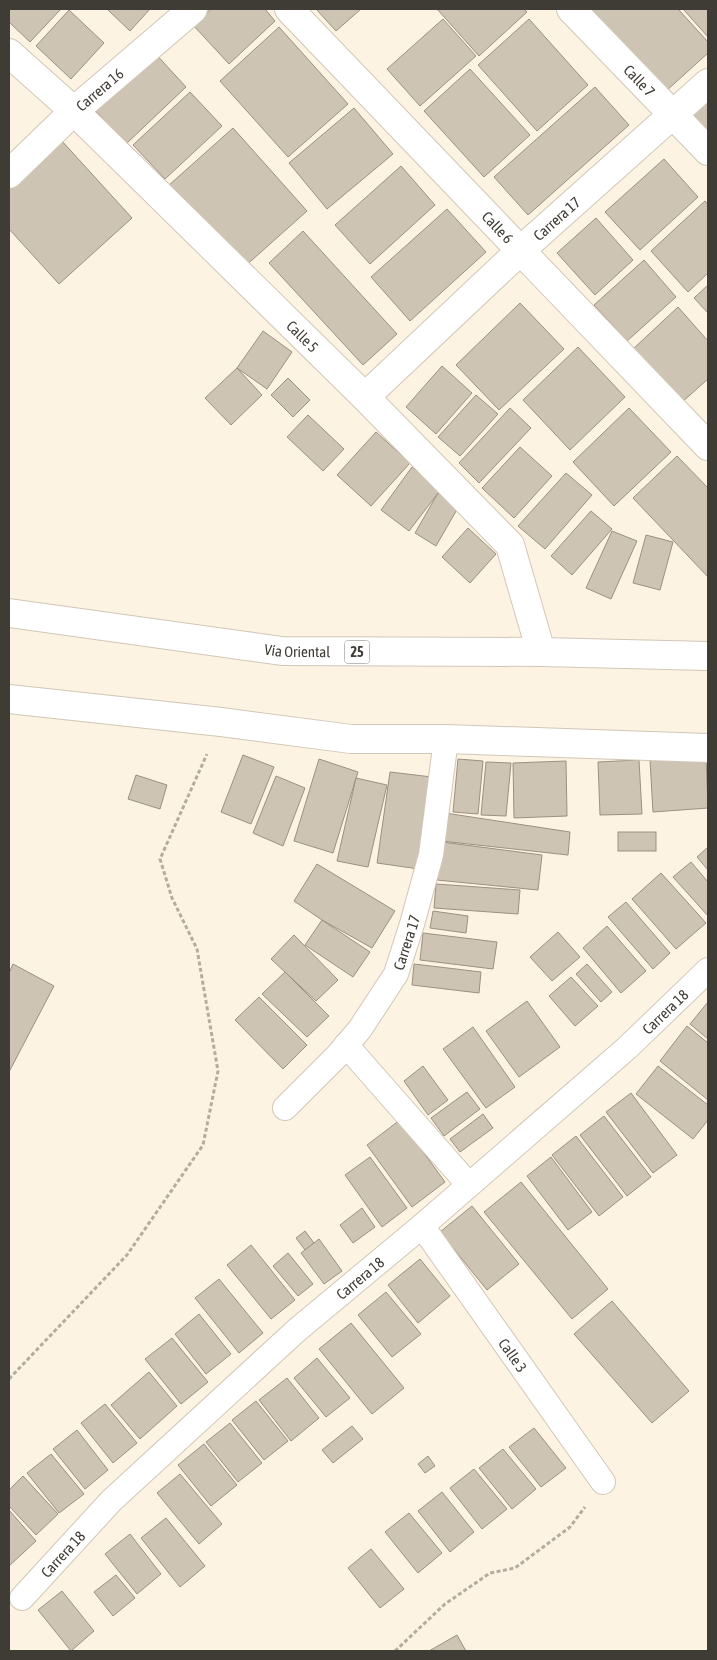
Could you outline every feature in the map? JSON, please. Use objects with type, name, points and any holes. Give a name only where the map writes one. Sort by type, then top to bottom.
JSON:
[{"type":"main road","name":"Carrera 16","points":[[9,174],[74,112],[193,9]]},
{"type":"main road","name":"Calle 6","points":[[289,9],[708,446]]},
{"type":"main road","name":"Calle 7","points":[[571,9],[708,151]]},
{"type":"main road","name":"Calle 5","points":[[9,53],[74,112],[365,397],[510,545],[540,652]]},
{"type":"main road","name":"Carrera 17","points":[[365,397],[521,250],[708,83]]},
{"type":"main road","name":"Vía Oriental","points":[[9,613],[282,651],[540,652],[708,656]]},
{"type":"main road","points":[[9,699],[221,722],[351,739],[446,739],[708,748]]},
{"type":"lane","name":"Carrera 17","points":[[285,1108],[360,1029],[396,974],[431,855],[446,739]]},
{"type":"lane","name":"Carrera 18","points":[[22,1598],[111,1501],[297,1330],[422,1226],[627,1048],[708,970]]},
{"type":"lane","points":[[346,1045],[469,1185]]},
{"type":"lane","name":"Calle 3","points":[[422,1226],[603,1482]]},
{"type":"path","points":[[9,1379],[127,1255],[204,1145],[218,1071],[197,949],[172,898],[160,859],[221,722]]},
{"type":"path","points":[[395,1651],[445,1604],[490,1573],[514,1568],[570,1527],[603,1482]]},
{"type":"building","points":[[9,9],[61,9],[30,42],[9,22]]},
{"type":"building","points":[[107,9],[150,9],[130,31]]},
{"type":"building","points":[[211,9],[265,9],[275,21],[229,64],[193,25]]},
{"type":"building","points":[[316,9],[361,9],[336,31]]},
{"type":"building","points":[[437,9],[524,9],[527,12],[479,56]]},
{"type":"building","points":[[589,9],[678,9],[708,42],[708,53],[665,92]]},
{"type":"building","points":[[683,9],[708,9],[708,37]]},
{"type":"building","points":[[69,10],[104,43],[71,79],[36,46]]},
{"type":"building","points":[[443,19],[476,56],[420,106],[387,69]]},
{"type":"building","points":[[529,19],[588,85],[537,131],[478,65]]},
{"type":"building","points":[[279,27],[348,104],[288,157],[220,81]]},
{"type":"building","points":[[153,51],[186,87],[126,144],[92,107]]},
{"type":"building","points":[[470,69],[530,135],[484,177],[424,111]]},
{"type":"building","points":[[595,87],[629,125],[528,215],[494,177]]},
{"type":"building","points":[[190,92],[222,126],[165,179],[133,145]]},
{"type":"building","points":[[708,100],[708,135],[691,114]]},
{"type":"building","points":[[354,108],[393,154],[327,209],[289,163]]},
{"type":"building","points":[[233,128],[307,211],[242,269],[168,186]]},
{"type":"building","points":[[61,140],[132,218],[59,284],[9,229],[9,188]]},
{"type":"building","points":[[664,159],[698,197],[640,250],[605,212]]},
{"type":"building","points":[[401,166],[435,205],[370,264],[335,225]]},
{"type":"building","points":[[705,201],[708,205],[708,273],[688,292],[651,251]]},
{"type":"building","points":[[447,209],[486,252],[410,321],[371,277]]},
{"type":"building","points":[[596,218],[633,260],[595,295],[557,253]]},
{"type":"building","points":[[303,231],[397,334],[363,365],[269,263]]},
{"type":"building","points":[[644,260],[676,297],[627,341],[594,305]]},
{"type":"building","points":[[708,285],[708,313],[694,298]]},
{"type":"building","points":[[520,303],[564,349],[499,410],[456,365]]},
{"type":"building","points":[[678,307],[708,341],[708,379],[681,403],[632,350]]},
{"type":"building","points":[[263,331],[292,352],[267,389],[237,368]]},
{"type":"building","points":[[578,347],[625,397],[570,450],[523,400]]},
{"type":"building","points":[[442,366],[472,393],[436,434],[406,407]]},
{"type":"building","points":[[237,368],[262,395],[231,425],[205,398]]},
{"type":"building","points":[[288,378],[310,400],[293,417],[271,395]]},
{"type":"building","points":[[476,395],[498,414],[460,456],[438,437]]},
{"type":"building","points":[[510,408],[531,428],[479,483],[459,463]]},
{"type":"building","points":[[629,408],[671,452],[614,506],[573,462]]},
{"type":"building","points":[[308,415],[344,449],[323,471],[287,437]]},
{"type":"building","points":[[376,432],[410,463],[371,506],[337,475]]},
{"type":"building","points":[[520,447],[552,476],[514,518],[482,488]]},
{"type":"building","points":[[677,456],[708,488],[708,577],[633,498]]},
{"type":"building","points":[[412,467],[442,488],[409,531],[381,510]]},
{"type":"building","points":[[566,473],[592,495],[545,549],[518,526]]},
{"type":"building","points":[[438,493],[459,506],[436,546],[415,533]]},
{"type":"building","points":[[591,511],[612,529],[572,575],[551,556]]},
{"type":"building","points":[[468,528],[496,554],[470,583],[442,557]]},
{"type":"building","points":[[612,531],[637,541],[611,599],[586,588]]},
{"type":"building","points":[[646,535],[673,542],[660,590],[633,583]]},
{"type":"building","points":[[243,755],[274,767],[251,824],[221,812]]},
{"type":"building","points":[[706,757],[708,808],[653,812],[650,760]]},
{"type":"building","points":[[319,759],[358,772],[333,853],[294,841]]},
{"type":"building","points":[[458,759],[483,761],[478,814],[453,812]]},
{"type":"building","points":[[639,760],[642,814],[600,815],[598,762]]},
{"type":"building","points":[[566,761],[567,816],[514,818],[513,763]]},
{"type":"building","points":[[486,762],[511,763],[506,816],[481,815]]},
{"type":"building","points":[[390,772],[432,777],[419,869],[377,863]]},
{"type":"building","points":[[136,775],[167,785],[160,809],[128,799]]},
{"type":"building","points":[[276,776],[305,788],[283,846],[253,833]]},
{"type":"building","points":[[356,778],[387,785],[368,867],[337,861]]},
{"type":"building","points":[[445,813],[570,832],[568,855],[441,841]]},
{"type":"building","points":[[618,832],[656,832],[656,851],[618,851]]},
{"type":"building","points":[[442,842],[542,855],[538,890],[437,880]]},
{"type":"building","points":[[708,847],[708,870],[697,857]]},
{"type":"building","points":[[691,862],[708,882],[708,916],[673,877]]},
{"type":"building","points":[[317,864],[395,911],[372,948],[322,920],[294,901]]},
{"type":"building","points":[[661,873],[706,923],[676,949],[632,899]]},
{"type":"building","points":[[436,884],[520,890],[518,914],[434,908]]},
{"type":"building","points":[[626,902],[670,953],[653,969],[608,917]]},
{"type":"building","points":[[433,911],[468,916],[466,933],[430,928]]},
{"type":"building","points":[[322,920],[370,952],[353,977],[305,945]]},
{"type":"building","points":[[607,926],[646,971],[621,993],[583,948]]},
{"type":"building","points":[[558,932],[580,957],[552,981],[530,957]]},
{"type":"building","points":[[423,933],[497,942],[493,969],[420,960]]},
{"type":"building","points":[[294,935],[338,980],[316,1001],[271,959]]},
{"type":"building","points":[[13,964],[54,986],[9,1072],[9,973]]},
{"type":"building","points":[[414,964],[481,972],[479,993],[412,985]]},
{"type":"building","points":[[587,964],[612,992],[601,1002],[576,974]]},
{"type":"building","points":[[285,972],[329,1016],[307,1037],[262,994]]},
{"type":"building","points":[[571,977],[598,1006],[575,1026],[549,996]]},
{"type":"building","points":[[259,997],[307,1045],[283,1069],[235,1020]]},
{"type":"building","points":[[527,1001],[560,1047],[519,1077],[486,1031]]},
{"type":"building","points":[[708,1002],[708,1039],[690,1024]]},
{"type":"building","points":[[687,1026],[708,1043],[708,1100],[660,1061]]},
{"type":"building","points":[[473,1027],[515,1087],[486,1108],[443,1049]]},
{"type":"building","points":[[423,1066],[448,1100],[428,1115],[404,1081]]},
{"type":"building","points":[[658,1066],[708,1105],[708,1120],[693,1139],[636,1094]]},
{"type":"building","points":[[467,1092],[480,1109],[444,1136],[431,1118]]},
{"type":"building","points":[[631,1093],[677,1155],[653,1173],[606,1112]]},
{"type":"building","points":[[483,1114],[493,1128],[460,1152],[450,1139]]},
{"type":"building","points":[[604,1116],[651,1177],[627,1196],[580,1135]]},
{"type":"building","points":[[400,1120],[445,1182],[412,1207],[367,1145]]},
{"type":"building","points":[[576,1136],[623,1197],[599,1216],[552,1155]]},
{"type":"building","points":[[370,1157],[407,1208],[382,1227],[345,1175]]},
{"type":"building","points":[[551,1157],[592,1212],[568,1230],[527,1176]]},
{"type":"building","points":[[521,1182],[608,1289],[572,1319],[484,1212]]},
{"type":"building","points":[[472,1206],[519,1264],[487,1290],[440,1232]]},
{"type":"building","points":[[362,1208],[375,1227],[353,1243],[340,1225]]},
{"type":"building","points":[[305,1231],[314,1243],[305,1250],[296,1238]]},
{"type":"building","points":[[319,1239],[342,1271],[324,1284],[301,1253]]},
{"type":"building","points":[[251,1245],[295,1300],[271,1319],[227,1265]]},
{"type":"building","points":[[288,1253],[313,1284],[298,1296],[273,1266]]},
{"type":"building","points":[[420,1259],[450,1296],[418,1323],[388,1285]]},
{"type":"building","points":[[219,1279],[263,1333],[239,1353],[195,1298]]},
{"type":"building","points":[[386,1292],[421,1334],[392,1357],[358,1315]]},
{"type":"building","points":[[612,1301],[689,1391],[652,1423],[574,1334]]},
{"type":"building","points":[[199,1314],[231,1354],[206,1374],[175,1334]]},
{"type":"building","points":[[351,1323],[404,1388],[372,1414],[319,1349]]},
{"type":"building","points":[[172,1338],[208,1382],[181,1404],[145,1359]]},
{"type":"building","points":[[317,1358],[350,1398],[326,1417],[294,1378]]},
{"type":"building","points":[[149,1372],[177,1406],[140,1439],[111,1405]]},
{"type":"building","points":[[287,1378],[319,1418],[291,1441],[259,1400]]},
{"type":"building","points":[[256,1401],[288,1441],[264,1460],[232,1420]]},
{"type":"building","points":[[105,1404],[137,1443],[113,1463],[81,1423]]},
{"type":"building","points":[[230,1423],[262,1463],[238,1482],[206,1442]]},
{"type":"building","points":[[352,1426],[363,1439],[333,1463],[322,1450]]},
{"type":"building","points":[[534,1428],[566,1468],[541,1487],[509,1447]]},
{"type":"building","points":[[77,1430],[108,1470],[85,1489],[53,1449]]},
{"type":"building","points":[[204,1444],[237,1485],[211,1506],[178,1465]]},
{"type":"building","points":[[503,1449],[536,1489],[512,1509],[479,1468]]},
{"type":"building","points":[[51,1454],[84,1494],[59,1513],[27,1473]]},
{"type":"building","points":[[428,1456],[435,1466],[425,1473],[418,1464]]},
{"type":"building","points":[[474,1469],[507,1509],[482,1529],[450,1488]]},
{"type":"building","points":[[180,1474],[222,1524],[199,1544],[157,1493]]},
{"type":"building","points":[[23,1476],[58,1514],[36,1535],[9,1506],[9,1490]]},
{"type":"building","points":[[442,1492],[474,1532],[450,1552],[418,1511]]},
{"type":"building","points":[[9,1510],[36,1541],[9,1566]]},
{"type":"building","points":[[409,1513],[442,1553],[418,1573],[385,1532]]},
{"type":"building","points":[[166,1518],[205,1566],[180,1587],[141,1538]]},
{"type":"building","points":[[130,1534],[161,1574],[137,1594],[105,1554]]},
{"type":"building","points":[[371,1549],[404,1589],[380,1608],[348,1568]]},
{"type":"building","points":[[116,1575],[135,1598],[113,1616],[94,1592]]},
{"type":"building","points":[[62,1591],[94,1631],[71,1651],[38,1610]]},
{"type":"building","points":[[457,1635],[466,1651],[429,1651]]}]
